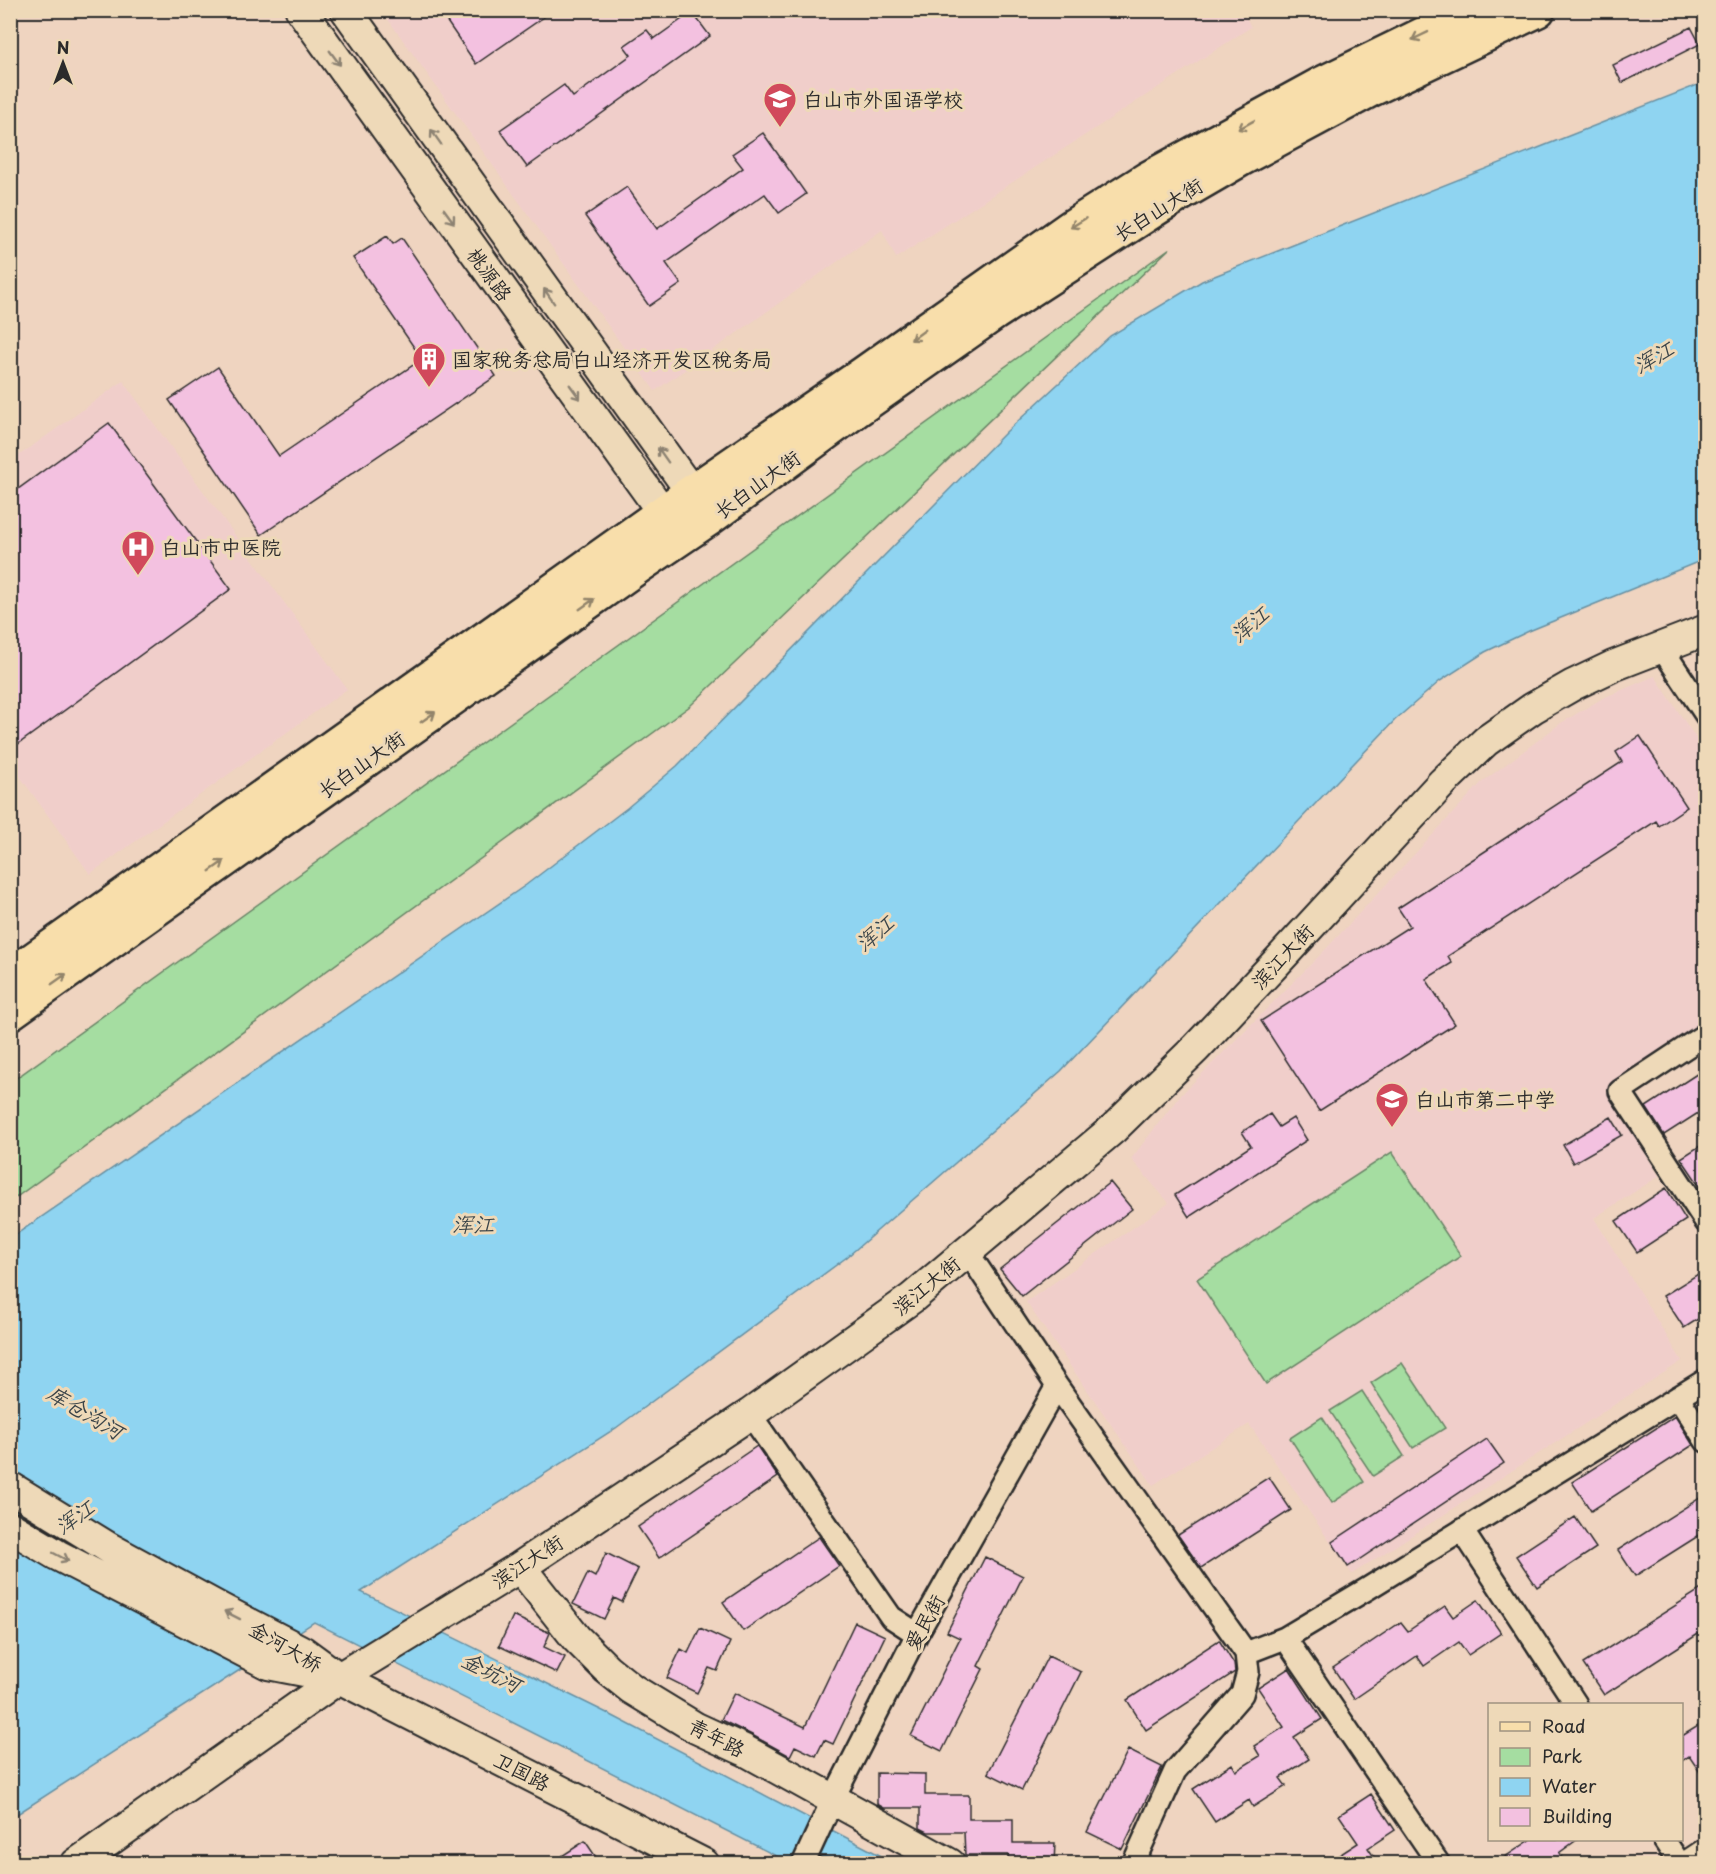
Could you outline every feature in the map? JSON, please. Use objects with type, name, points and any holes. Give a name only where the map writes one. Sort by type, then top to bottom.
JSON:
[{"type":"main road","name":"长白山大街","points":[[10,1012],[671,526],[690,493],[1044,246],[1147,179],[1323,83],[1473,10]]},
{"type":"main road","name":"长白山大街","points":[[10,976],[671,526],[710,518],[995,313],[1160,206],[1241,159],[1372,89],[1538,10]]},
{"type":"street","name":"桃源路","points":[[301,10],[671,526]]},
{"type":"street","name":"桃源路","points":[[346,10],[710,518]]},
{"type":"street","name":"滨江大街","points":[[76,1863],[339,1678],[520,1567],[750,1414],[912,1298],[1113,1129],[1196,1048],[1443,782],[1486,741],[1533,708],[1573,685],[1613,666],[1706,630]]},
{"type":"street","points":[[1661,647],[1706,715]]},
{"type":"street","points":[[1706,1034],[1620,1091],[1706,1222]]},
{"type":"street","points":[[967,1251],[1057,1386],[1246,1653],[1248,1672],[1242,1694],[1174,1771],[1133,1863]]},
{"type":"street","points":[[1246,1653],[1285,1638],[1706,1380]]},
{"type":"street","name":"爱民街","points":[[803,1863],[917,1634],[1057,1386]]},
{"type":"street","points":[[1678,1397],[1706,1441]]},
{"type":"street","points":[[750,1414],[891,1617],[917,1634]]},
{"type":"street","name":"金河大桥","points":[[10,1487],[120,1554],[302,1651],[339,1678]]},
{"type":"street","name":"金河大桥","points":[[10,1527],[57,1555],[268,1664],[339,1678]]},
{"type":"street","points":[[1462,1530],[1575,1703]]},
{"type":"street","name":"青年路","points":[[520,1567],[576,1638],[607,1669],[632,1689],[696,1728],[744,1750],[830,1805],[950,1863]]},
{"type":"street","points":[[1285,1638],[1438,1863]]},
{"type":"street","name":"卫国路","points":[[339,1678],[704,1863]]},
{"type":"street","points":[[1665,1841],[1680,1863]]},
{"type":"street","points":[[1691,1863],[1706,1854]]},
{"type":"shaded area","name":"白山市外国语学校","points":[[1242,10],[1251,27],[896,258],[882,230],[655,391],[382,11]]},
{"type":"shaded area","name":"白山市中医院","points":[[123,381],[347,689],[90,874],[11,764],[10,462]]},
{"type":"shaded area","name":"白山市第二中学","points":[[1655,676],[1705,752],[1705,1025],[1606,1090],[1659,1176],[1594,1218],[1682,1361],[1352,1574],[1249,1424],[1153,1485],[1026,1302],[1169,1203],[1131,1159],[1178,1098],[1324,951],[1481,783],[1561,723],[1603,698]]},
{"type":"green space","points":[[1170,248],[690,706],[11,1201],[11,1082]]},
{"type":"green space","points":[[1392,1152],[1461,1256],[1266,1384],[1197,1279]]},
{"type":"green space","points":[[1402,1363],[1445,1428],[1413,1448],[1371,1383]]},
{"type":"green space","points":[[1362,1391],[1404,1456],[1373,1476],[1330,1411]]},
{"type":"green space","points":[[1322,1417],[1364,1482],[1332,1503],[1290,1438]]},
{"type":"water","name":"浑江","points":[[1705,82],[1705,559],[1529,631],[1485,652],[1440,681],[1395,720],[1061,1071],[847,1257],[616,1428],[361,1592],[609,1714],[895,1863],[790,1863],[314,1622],[11,1818],[11,1238],[526,885],[627,808],[677,766],[1006,432],[1110,336],[1202,281]]},
{"type":"building","points":[[439,10],[554,10],[476,64]]},
{"type":"building","points":[[692,12],[710,36],[527,167],[500,130],[564,85],[573,97],[631,55],[624,46],[647,30],[654,39]]},
{"type":"building","points":[[1691,27],[1700,44],[1622,83],[1613,65]]},
{"type":"building","points":[[763,133],[806,194],[779,213],[765,194],[666,263],[681,284],[649,306],[585,216],[627,187],[657,229],[743,168],[732,154]]},
{"type":"building","name":"国家税务总局白山经济开发区税务局","points":[[387,236],[393,244],[402,238],[496,376],[261,535],[169,400],[218,367],[279,456],[422,359],[353,258]]},
{"type":"building","points":[[109,423],[231,589],[10,750],[10,495]]},
{"type":"building","points":[[1640,736],[1687,807],[1659,826],[1656,821],[1448,956],[1452,963],[1426,979],[1455,1024],[1319,1111],[1261,1021],[1410,926],[1398,908],[1622,762],[1616,752]]},
{"type":"building","points":[[1706,1068],[1706,1108],[1664,1135],[1646,1107]]},
{"type":"building","points":[[1270,1114],[1279,1127],[1293,1118],[1307,1140],[1189,1217],[1175,1195],[1251,1146],[1242,1132]]},
{"type":"building","points":[[1611,1117],[1622,1135],[1573,1163],[1563,1145]]},
{"type":"building","points":[[1706,1142],[1706,1195],[1681,1158]]},
{"type":"building","points":[[1110,1182],[1132,1209],[1022,1296],[1000,1269]]},
{"type":"building","points":[[1666,1188],[1686,1220],[1637,1252],[1616,1221]]},
{"type":"building","points":[[1706,1269],[1706,1314],[1684,1328],[1663,1296]]},
{"type":"building","points":[[1675,1416],[1693,1445],[1591,1511],[1572,1482]]},
{"type":"building","points":[[1487,1439],[1504,1463],[1348,1567],[1332,1542]]},
{"type":"building","points":[[757,1446],[778,1477],[659,1558],[638,1527]]},
{"type":"building","points":[[1269,1477],[1291,1510],[1201,1568],[1178,1535]]},
{"type":"building","points":[[1706,1494],[1706,1531],[1635,1576],[1618,1550]]},
{"type":"building","points":[[1575,1517],[1596,1548],[1537,1587],[1516,1556]]},
{"type":"building","points":[[819,1537],[839,1566],[743,1631],[723,1602]]},
{"type":"building","points":[[606,1553],[638,1569],[622,1602],[614,1598],[604,1619],[573,1604],[588,1573],[595,1577]]},
{"type":"building","points":[[985,1557],[1023,1576],[978,1666],[983,1669],[942,1751],[911,1736],[960,1638],[947,1632]]},
{"type":"building","points":[[1706,1586],[1706,1629],[1604,1695],[1583,1664]]},
{"type":"building","points":[[1478,1600],[1501,1633],[1468,1655],[1459,1642],[1424,1666],[1417,1656],[1354,1699],[1333,1668],[1401,1622],[1408,1631],[1445,1606],[1453,1617]]},
{"type":"building","points":[[513,1616],[550,1633],[544,1647],[565,1657],[557,1673],[499,1646]]},
{"type":"building","points":[[855,1622],[885,1636],[833,1744],[824,1740],[816,1756],[795,1746],[790,1756],[721,1720],[734,1693],[805,1727]]},
{"type":"building","points":[[700,1628],[730,1642],[717,1671],[709,1668],[697,1693],[667,1678],[681,1649],[688,1653]]},
{"type":"building","points":[[1219,1640],[1234,1664],[1235,1672],[1146,1730],[1127,1700]]},
{"type":"building","points":[[1048,1656],[1081,1672],[1022,1790],[988,1773]]},
{"type":"building","points":[[1289,1668],[1322,1719],[1294,1737],[1309,1759],[1280,1778],[1286,1786],[1253,1807],[1249,1800],[1215,1822],[1193,1789],[1232,1764],[1236,1771],[1260,1756],[1254,1746],[1284,1727],[1258,1688]]},
{"type":"building","points":[[1706,1721],[1706,1781],[1689,1756],[1683,1760],[1683,1735]]},
{"type":"building","points":[[1128,1750],[1162,1767],[1122,1849],[1087,1832]]},
{"type":"building","points":[[877,1773],[925,1774],[925,1795],[969,1795],[969,1819],[1013,1819],[1013,1843],[1055,1843],[1054,1863],[1008,1863],[1008,1855],[965,1855],[964,1832],[928,1832],[920,1828],[920,1808],[884,1808],[877,1804]]},
{"type":"building","points":[[1371,1794],[1395,1830],[1368,1848],[1378,1863],[1327,1863],[1358,1843],[1339,1815]]},
{"type":"building","points":[[585,1841],[600,1863],[551,1863]]},
{"type":"building","points":[[1529,1841],[1575,1841],[1559,1853],[1565,1863],[1496,1863]]},
{"type":"place","name":"白山市外国语学校","points":[[780,128]]},
{"type":"place","name":"国家税务总局白山经济开发区税务局","points":[[429,388]]},
{"type":"place","name":"白山市中医院","points":[[138,576]]},
{"type":"place","name":"白山市第二中学","points":[[1392,1128]]},
{"type":"water label","name":"库仓沟河","points":[[86,1411]]},
{"type":"water label","name":"金坑河","points":[[492,1671]]}]
